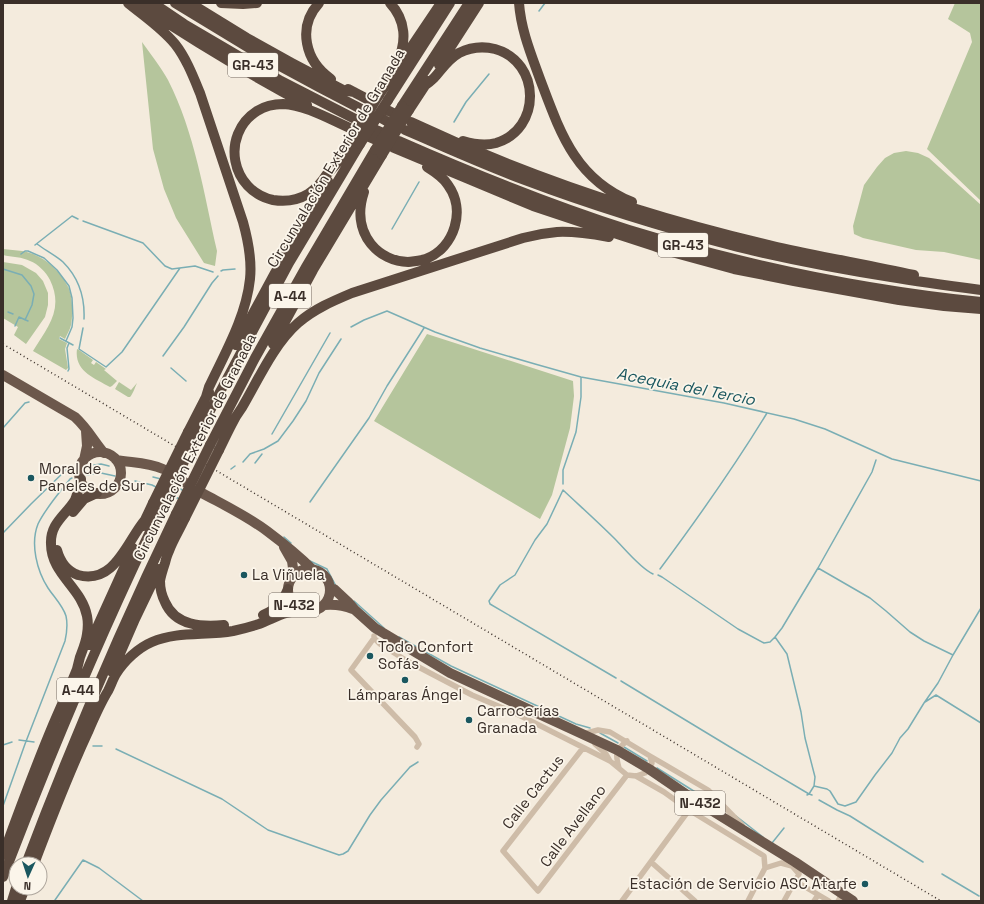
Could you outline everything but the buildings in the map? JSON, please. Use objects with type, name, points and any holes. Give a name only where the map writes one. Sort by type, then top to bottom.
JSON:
[{"type":"highway","points":[[128,3],[152,22],[175,44],[185,59],[200,93],[248,241],[250,278],[243,310],[237,328],[209,387],[192,435]]},
{"type":"highway","points":[[138,3],[225,59],[355,133],[337,163],[318,187],[309,194],[290,201],[278,201],[258,194],[242,179],[237,170],[235,161],[235,141],[244,123],[262,108],[278,104],[295,106],[328,118]]},
{"type":"highway","name":"GR-43","points":[[153,3],[214,42],[281,81],[355,133]]},
{"type":"highway","name":"GR-43","points":[[175,3],[269,60],[363,110]]},
{"type":"highway","points":[[190,3],[247,38],[292,63],[342,90],[354,92]]},
{"type":"highway","points":[[221,3],[257,3]]},
{"type":"highway","points":[[319,3],[312,14],[306,34],[309,53],[313,61],[325,74],[343,87],[369,100]]},
{"type":"highway","points":[[386,110],[390,78],[403,45],[404,34],[398,14],[390,3]]},
{"type":"highway","points":[[390,78],[395,73],[441,3]]},
{"type":"highway","name":"Circunvalación Exterior de Granada","points":[[3,877],[45,769],[157,505],[192,435],[236,362],[289,264],[355,133],[386,110],[450,3]]},
{"type":"highway","name":"Circunvalación Exterior de Granada","points":[[29,856],[59,778],[110,656],[131,610],[181,516],[215,447],[255,358],[376,141],[406,108],[469,3]]},
{"type":"highway","points":[[406,108],[424,86],[479,3]]},
{"type":"highway","points":[[519,3],[521,21],[528,46],[560,130],[567,145],[576,158],[586,171],[612,192],[648,209],[670,216],[682,223]]},
{"type":"highway","points":[[424,86],[451,58],[459,52],[479,47],[500,51],[509,56],[517,63],[528,80],[530,98],[526,117],[517,129],[505,139],[496,143],[485,144],[470,143],[441,137]]},
{"type":"highway","name":"GR-43","points":[[441,137],[408,126],[472,159],[524,180],[577,199],[685,233],[739,247],[822,265],[892,278],[981,290]]},
{"type":"highway","points":[[441,137],[522,170],[598,197],[682,223],[778,247],[923,276],[981,285]]},
{"type":"highway","points":[[376,141],[373,169],[361,202],[361,222],[368,240],[375,248],[393,260],[403,262],[426,259],[436,254],[443,248],[451,237],[456,224],[457,215],[454,195],[448,185],[434,171],[412,157]]},
{"type":"highway","name":"GR-43","points":[[412,157],[396,145],[496,183],[629,230],[683,245],[792,272],[847,283],[981,302]]},
{"type":"highway","points":[[412,157],[533,206],[668,251],[734,269],[899,300],[981,309]]},
{"type":"highway","points":[[206,397],[212,389],[275,273],[334,171],[337,163]]},
{"type":"highway","points":[[235,419],[238,410],[314,270],[373,169]]},
{"type":"highway","points":[[215,447],[241,411],[259,376],[286,335],[298,323],[327,303],[352,293],[523,238],[541,234],[558,232],[591,234],[653,249],[668,251]]},
{"type":"highway","points":[[3,375],[75,418],[86,429],[104,453]]},
{"type":"highway","points":[[84,460],[94,453],[104,453],[112,456],[119,465],[121,471],[118,484],[110,491],[101,494],[90,491],[86,488],[81,479],[80,467],[84,460],[87,446],[86,429]]},
{"type":"highway","points":[[116,460],[142,462],[163,469]]},
{"type":"highway","points":[[120,478],[134,467],[148,464]]},
{"type":"highway","points":[[3,855],[40,758],[77,668],[87,635],[88,625],[84,607],[78,596],[57,568],[51,552],[50,542],[55,526],[60,517],[78,493],[81,479]]},
{"type":"highway","name":"N-432","points":[[202,492],[242,514],[267,531],[282,544],[288,547],[312,569],[324,576],[328,581],[330,588],[328,600],[319,609],[305,611],[294,605],[288,595],[288,589],[294,576],[305,569],[312,569]]},
{"type":"highway","points":[[97,493],[84,499],[66,520],[58,536],[57,551],[60,558],[70,571],[77,574],[87,576],[95,575],[103,573],[110,568],[120,558],[140,526],[157,505]]},
{"type":"highway","points":[[181,516],[160,581],[163,598],[167,607],[181,620],[199,626],[219,626],[253,620],[274,610],[280,605],[288,589]]},
{"type":"highway","points":[[77,668],[83,658],[145,520]]},
{"type":"highway","name":"N-432","points":[[282,544],[292,561],[294,576]]},
{"type":"highway","points":[[103,698],[135,619],[164,558],[169,551]]},
{"type":"highway","name":"N-432","points":[[330,588],[334,589],[375,628],[450,673],[583,734],[617,754],[649,769],[690,797],[752,835],[759,846],[793,864],[840,898],[853,901]]},
{"type":"highway","name":"N-432","points":[[324,605],[334,604],[355,610]]},
{"type":"highway","points":[[37,856],[69,775],[103,698],[116,674],[141,648],[164,638],[180,635],[228,632],[258,624],[294,610],[305,611]]},
{"type":"street","points":[[375,628],[374,638],[351,670],[415,737],[419,744],[417,747]]},
{"type":"street","points":[[374,638],[380,644],[407,661],[472,695],[517,714],[610,761],[627,775],[636,776],[664,792],[689,810],[759,846],[764,856],[765,868],[748,901]]},
{"type":"street","points":[[583,734],[598,730],[610,732],[627,741],[708,790],[752,835]]},
{"type":"street","points":[[583,734],[601,748],[610,761]]},
{"type":"street","points":[[610,761],[617,754],[621,746],[627,741]]},
{"type":"street","name":"Calle Cactus","points":[[538,891],[503,852],[583,748]]},
{"type":"street","points":[[617,754],[619,768]]},
{"type":"street","points":[[636,776],[645,773],[649,769],[652,763],[650,756]]},
{"type":"street","name":"Calle Avellano","points":[[538,891],[627,775]]},
{"type":"street","points":[[622,901],[689,810]]},
{"type":"street","points":[[651,862],[695,901]]},
{"type":"street","points":[[765,868],[781,863],[793,864],[799,874],[784,901]]},
{"type":"street","points":[[795,881],[829,901]]},
{"type":"street","points":[[814,901],[818,895]]},
{"type":"green space","points":[[955,3],[981,3],[981,201],[927,149],[972,42],[970,33],[948,19]]},
{"type":"green space","points":[[142,42],[168,80],[192,142],[217,251],[215,266],[204,263],[176,218],[164,189],[153,149]]},
{"type":"green space","points":[[906,151],[918,153],[929,158],[981,205],[981,260],[944,252],[916,250],[863,238],[854,234],[853,226],[864,185],[885,158],[894,153]]},
{"type":"green space","points":[[3,249],[36,255],[54,268],[67,285],[71,299],[72,321],[65,339],[60,336],[59,339],[67,343],[65,349],[68,368],[66,370],[33,351],[49,326],[55,309],[54,290],[50,280],[44,271],[36,264],[24,259],[3,255]]},
{"type":"green space","points":[[3,262],[22,265],[36,273],[43,281],[48,293],[48,305],[45,317],[26,344],[14,335],[18,327],[3,318]]},
{"type":"green space","points":[[427,334],[573,381],[574,396],[570,428],[552,495],[540,519],[374,421]]},
{"type":"green space","points":[[77,349],[93,360],[91,363],[94,365],[96,362],[106,369],[104,370],[117,381],[110,387],[86,373],[79,363]]},
{"type":"green space","points":[[119,382],[131,390],[137,383],[130,397],[115,389]]},
{"type":"waterway","points":[[539,11],[545,3]]},
{"type":"waterway","points":[[454,122],[466,102],[489,74]]},
{"type":"waterway","points":[[392,229],[419,182]]},
{"type":"waterway","points":[[35,245],[72,216],[78,219]]},
{"type":"waterway","points":[[83,221],[143,243],[165,266],[172,269],[195,266],[213,272]]},
{"type":"waterway","points":[[37,244],[57,257],[73,274],[82,295],[84,319]]},
{"type":"waterway","points":[[21,254],[28,251],[44,258],[57,270],[69,286],[72,298],[73,318],[72,327],[66,341]]},
{"type":"waterway","points":[[83,328],[79,349],[106,367],[122,352],[180,268]]},
{"type":"waterway","points":[[3,269],[22,275],[31,286],[34,294],[32,305],[25,320]]},
{"type":"waterway","points":[[221,271],[235,269]]},
{"type":"waterway","points":[[163,356],[218,276]]},
{"type":"waterway","name":"Acequia del Tercio","points":[[351,327],[387,311],[435,332],[480,348],[535,364],[581,377],[724,403],[794,419],[825,429],[892,459],[981,481]]},
{"type":"waterway","points":[[8,312],[13,314]]},
{"type":"waterway","points":[[15,326],[19,317],[28,321]]},
{"type":"waterway","points":[[310,502],[369,418],[387,386],[424,328]]},
{"type":"waterway","points":[[272,434],[330,333]]},
{"type":"waterway","points":[[60,338],[73,345]]},
{"type":"waterway","points":[[243,462],[250,454],[264,449],[278,441],[306,401],[319,373],[341,339]]},
{"type":"waterway","points":[[68,371],[67,348],[69,343]]},
{"type":"waterway","points":[[171,368],[186,381]]},
{"type":"waterway","points":[[563,484],[563,470],[576,432],[581,397],[581,377]]},
{"type":"waterway","points":[[3,428],[25,403],[29,402]]},
{"type":"waterway","points":[[660,569],[742,453],[767,413]]},
{"type":"waterway","points":[[255,463],[262,454]]},
{"type":"waterway","points":[[621,681],[809,794],[814,786],[830,791],[838,804],[845,806],[856,802],[892,753],[900,738],[908,729],[938,683],[953,655],[924,641],[910,632],[870,598],[818,568],[872,472],[876,460]]},
{"type":"waterway","points":[[94,465],[101,464],[109,466]]},
{"type":"waterway","points":[[231,469],[235,466]]},
{"type":"waterway","points":[[3,533],[68,468]]},
{"type":"waterway","points":[[87,475],[101,473],[115,476]]},
{"type":"waterway","points":[[153,477],[161,479]]},
{"type":"waterway","points":[[3,806],[66,638],[67,625],[65,612],[48,588],[41,574],[36,557],[35,540],[38,524],[41,518],[72,478]]},
{"type":"waterway","points":[[135,481],[156,487]]},
{"type":"waterway","points":[[177,487],[184,491]]},
{"type":"waterway","points":[[616,678],[490,604],[489,601],[500,585],[515,575],[535,540],[547,524],[563,490],[609,533],[638,563],[653,574]]},
{"type":"waterway","points":[[172,496],[180,499]]},
{"type":"waterway","points":[[284,537],[291,543]]},
{"type":"waterway","points":[[310,561],[327,569],[336,586]]},
{"type":"waterway","points":[[814,786],[815,777],[787,654],[775,637],[818,568]]},
{"type":"waterway","points":[[658,575],[738,629],[764,643],[770,642],[775,637]]},
{"type":"waterway","points":[[354,601],[384,628]]},
{"type":"waterway","points":[[953,655],[981,608]]},
{"type":"waterway","points":[[399,637],[451,666],[576,724],[590,728]]},
{"type":"waterway","points":[[925,702],[936,695],[981,723]]},
{"type":"waterway","points":[[600,733],[618,743]]},
{"type":"waterway","points":[[19,740],[34,742]]},
{"type":"waterway","points":[[3,745],[12,742]]},
{"type":"waterway","points":[[93,746],[102,746]]},
{"type":"waterway","points":[[624,747],[647,761]]},
{"type":"waterway","points":[[116,749],[222,799],[268,830],[339,855],[348,851],[381,800],[410,767],[418,762]]},
{"type":"waterway","points":[[657,768],[708,800]]},
{"type":"waterway","points":[[807,795],[812,795]]},
{"type":"waterway","points":[[819,800],[850,816],[923,862]]},
{"type":"waterway","points":[[736,816],[763,837]]},
{"type":"waterway","points":[[772,843],[784,828]]},
{"type":"waterway","points":[[56,901],[55,900],[83,860],[99,868],[143,901]]},
{"type":"waterway","points":[[942,874],[979,896]]},
{"type":"railway","points":[[3,344],[941,901]]},
{"type":"place","name":"Moral de Paneles de Sur","points":[[31,478]]},
{"type":"place","name":"La Viñuela","points":[[244,575]]},
{"type":"place","name":"Todo Confort Sofás","points":[[370,656]]},
{"type":"place","name":"Lámparas Ángel","points":[[405,680]]},
{"type":"place","name":"Carrocerías Granada","points":[[469,720]]},
{"type":"place","name":"Estación de Servicio ASC Atarfe","points":[[865,884]]}]
